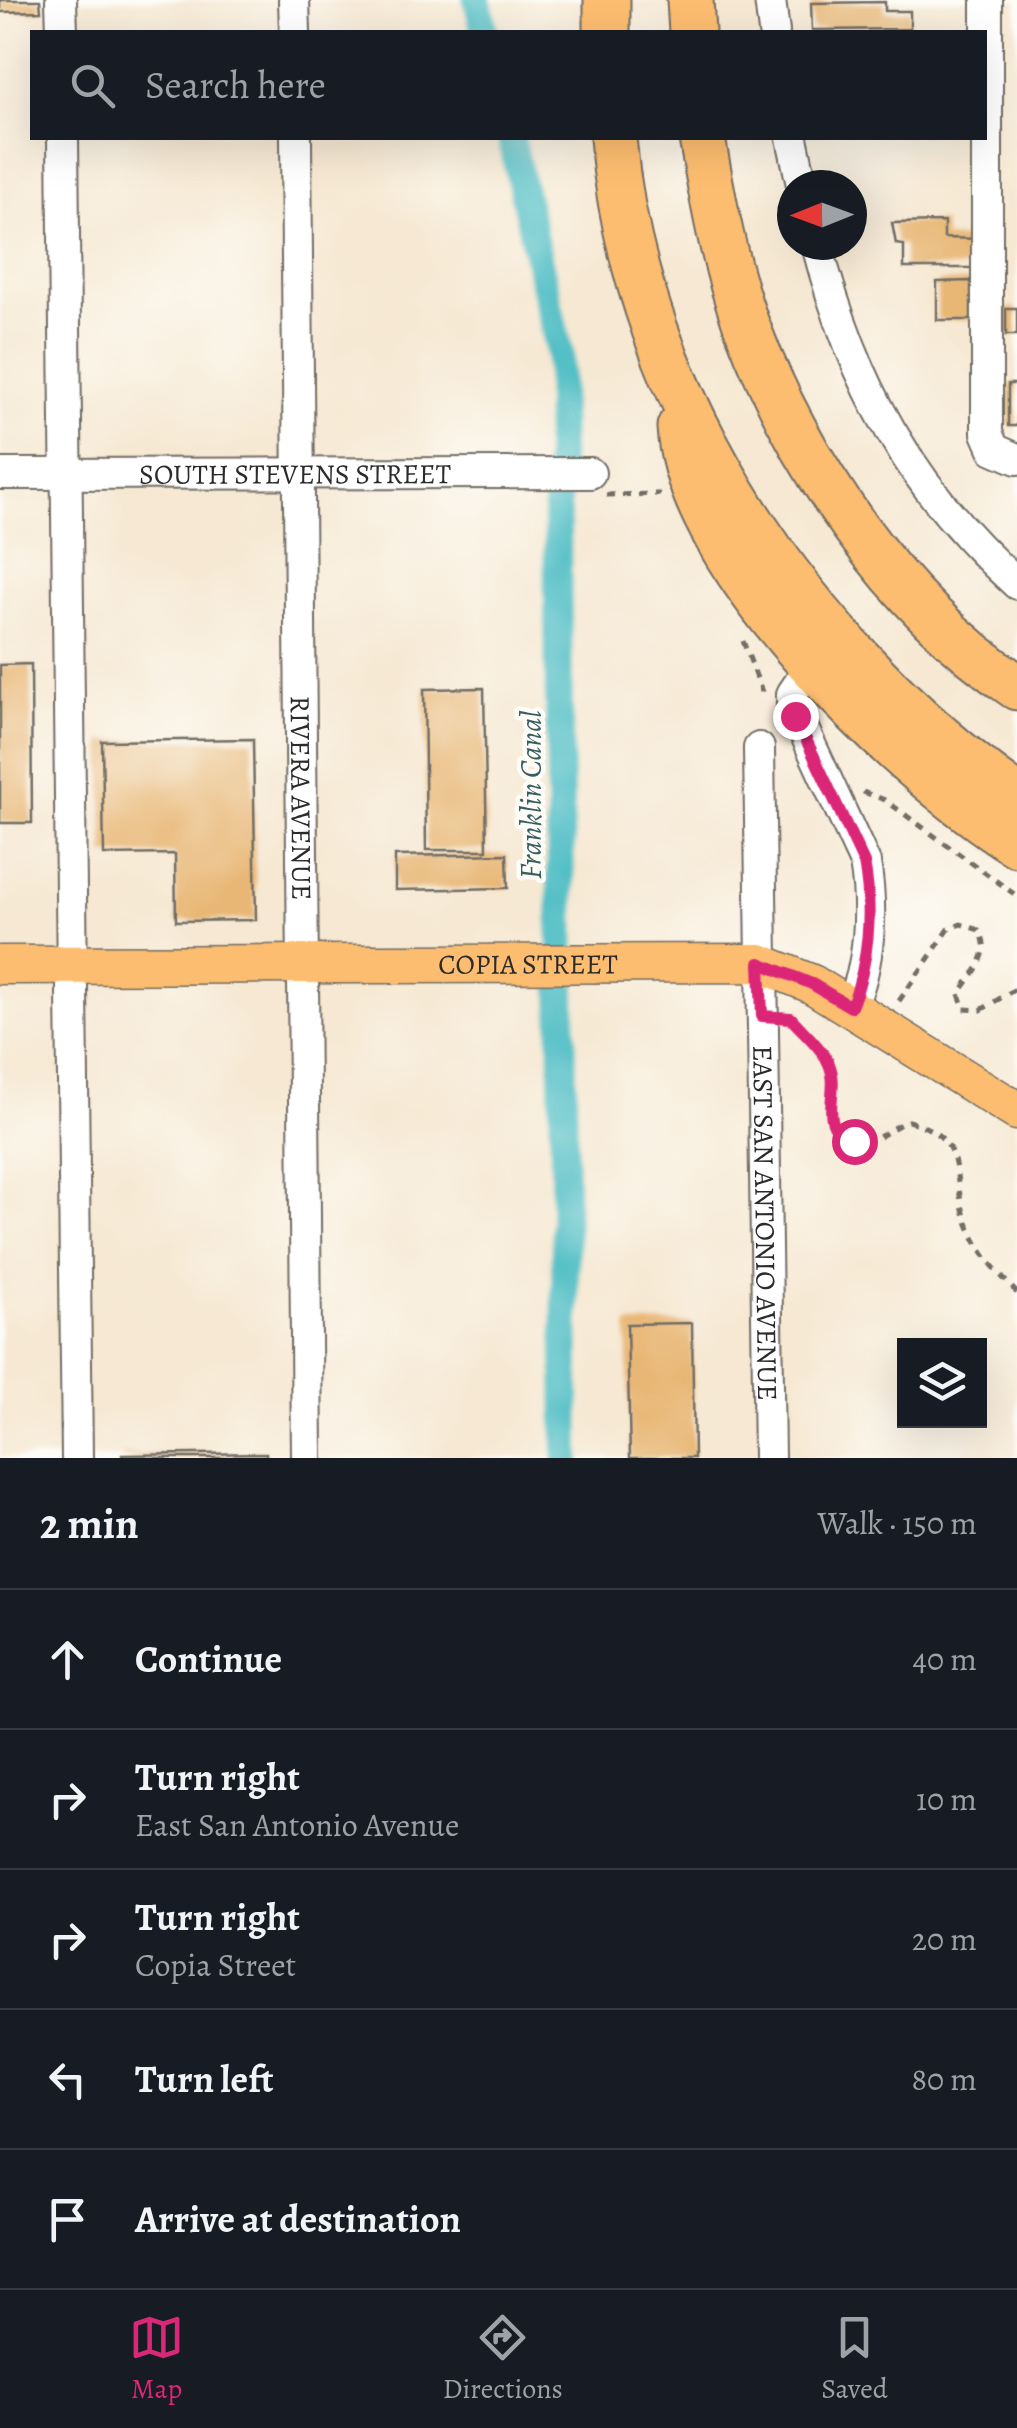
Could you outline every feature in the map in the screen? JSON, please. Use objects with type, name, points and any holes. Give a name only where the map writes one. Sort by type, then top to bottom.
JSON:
[{"type":"highway","points":[[607,0],[607,30]]},
{"type":"highway","points":[[690,0],[692,30]]},
{"type":"highway","points":[[614,140],[616,175],[644,300],[730,487],[790,580],[902,705],[1017,796]]},
{"type":"highway","points":[[702,140],[717,224],[746,323],[790,418],[868,544],[929,614],[1017,688]]},
{"type":"highway","points":[[677,376],[680,437],[697,500],[770,614],[812,664],[918,770],[1017,844]]},
{"type":"main road","name":"COPIA STREET","points":[[0,965],[586,960],[760,963],[812,984],[1017,1111]]},
{"type":"street","points":[[62,0],[62,30]]},
{"type":"street","points":[[294,0],[295,30]]},
{"type":"street","points":[[770,0],[774,30]]},
{"type":"street","points":[[987,0],[987,434],[1005,454]]},
{"type":"street","points":[[63,140],[77,1458]]},
{"type":"street","name":"RIVERA AVENUE","points":[[296,140],[306,1458]]},
{"type":"street","points":[[792,140],[799,170]]},
{"type":"street","points":[[821,260],[868,395],[914,471],[971,543],[1017,584]]},
{"type":"street","name":"SOUTH STEVENS STREET","points":[[0,474],[590,474]]},
{"type":"street","points":[[812,664],[792,694],[792,705],[864,863],[868,884],[864,974],[851,1007]]},
{"type":"street","name":"EAST SAN ANTONIO AVENUE","points":[[759,748],[769,1458]]},
{"type":"path","points":[[832,792],[860,791],[885,800],[1017,896]]},
{"type":"path","points":[[897,1004],[949,929],[961,924],[980,930],[986,941],[986,951],[959,994],[964,1009],[981,1010],[1017,988]]},
{"type":"path","points":[[762,1016],[791,1018],[828,1060],[835,1085],[831,1122],[839,1135],[854,1141],[875,1139],[908,1121],[945,1137],[954,1154],[962,1209],[978,1248],[1017,1292]]},
{"type":"building","points":[[0,0],[40,0],[41,11],[0,12]]},
{"type":"building","points":[[885,2],[885,11],[910,11],[910,29],[812,30],[811,3]]},
{"type":"building","points":[[944,222],[944,238],[981,239],[981,268],[904,268],[904,245],[896,244],[892,223]]},
{"type":"building","points":[[971,281],[971,320],[937,320],[937,282]]},
{"type":"building","points":[[1006,308],[1017,308],[1017,335],[1006,335]]},
{"type":"building","points":[[1008,384],[1017,384],[1017,426],[1008,426]]},
{"type":"building","points":[[31,664],[32,823],[0,823],[0,665]]},
{"type":"building","points":[[484,688],[487,850],[426,850],[424,689]]},
{"type":"building","points":[[253,739],[256,920],[176,921],[175,854],[104,855],[102,741]]},
{"type":"building","points":[[507,854],[508,888],[395,890],[395,856]]},
{"type":"building","points":[[692,1323],[694,1458],[630,1458],[627,1324]]},
{"type":"building","points":[[266,1453],[266,1458],[122,1458],[122,1455]]},
{"type":"waterway","name":"Franklin Canal","points":[[477,0],[484,30]]},
{"type":"waterway","name":"Franklin Canal","points":[[511,140],[560,354],[557,515],[567,1458]]},
{"type":"route","points":[[795,716],[864,863],[868,884],[864,974],[851,1007],[812,984],[760,963],[762,1016],[791,1018],[828,1060],[835,1085],[831,1122],[839,1135],[854,1141]]}]
